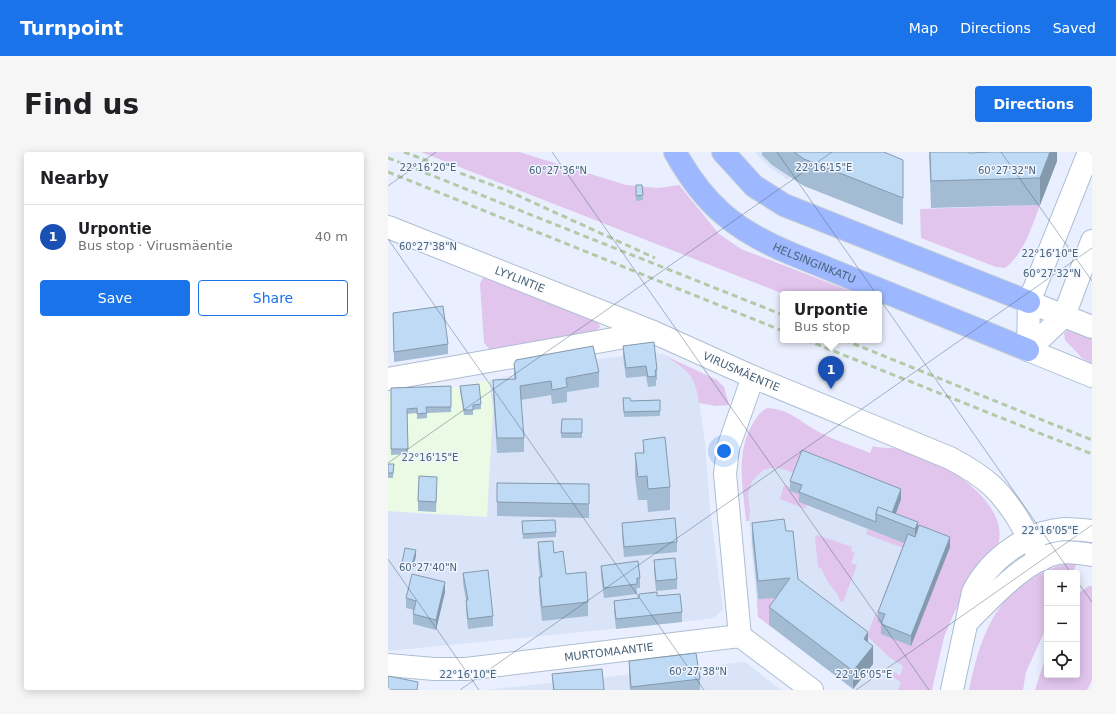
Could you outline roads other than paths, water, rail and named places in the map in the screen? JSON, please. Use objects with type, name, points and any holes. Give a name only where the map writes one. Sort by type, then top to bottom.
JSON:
[{"type":"main road","name":"HELSINGINKATU","points":[[675,152],[692,182],[718,210],[754,237],[805,260],[882,291]]},
{"type":"main road","points":[[723,152],[754,186],[784,205],[1028,302]]},
{"type":"main road","name":"HELSINGINKATU","points":[[882,291],[1028,350]]},
{"type":"street","points":[[1028,350],[1028,302],[1089,152]]},
{"type":"street","name":"LYYLINTIE","points":[[388,227],[652,332]]},
{"type":"street","points":[[1028,350],[1064,316],[1092,241]]},
{"type":"street","points":[[1028,302],[1092,327]]},
{"type":"street","points":[[388,379],[652,332]]},
{"type":"street","name":"VIRUSMÄENTIE","points":[[652,332],[753,377],[956,461],[992,486],[1004,499],[1041,560]]},
{"type":"street","points":[[1028,350],[1092,376]]},
{"type":"street","points":[[753,377],[728,448],[725,474],[740,636],[812,690]]},
{"type":"street","points":[[952,690],[973,592],[980,577],[998,559],[1029,539],[1056,530],[1066,529],[1092,531]]},
{"type":"street","points":[[967,622],[1011,580],[1041,560],[1062,553],[1092,555]]},
{"type":"street","name":"MURTOMAANTIE","points":[[388,665],[434,669],[466,669],[740,636]]},
{"type":"railway","points":[[404,152],[508,191],[655,258]]},
{"type":"railway","points":[[388,158],[780,314]]},
{"type":"railway","points":[[388,172],[780,330]]},
{"type":"railway","points":[[814,343],[1092,454]]},
{"type":"railway","points":[[851,343],[1092,440]]},
{"type":"place","name":"Urpontie","points":[[831,389]]}]
